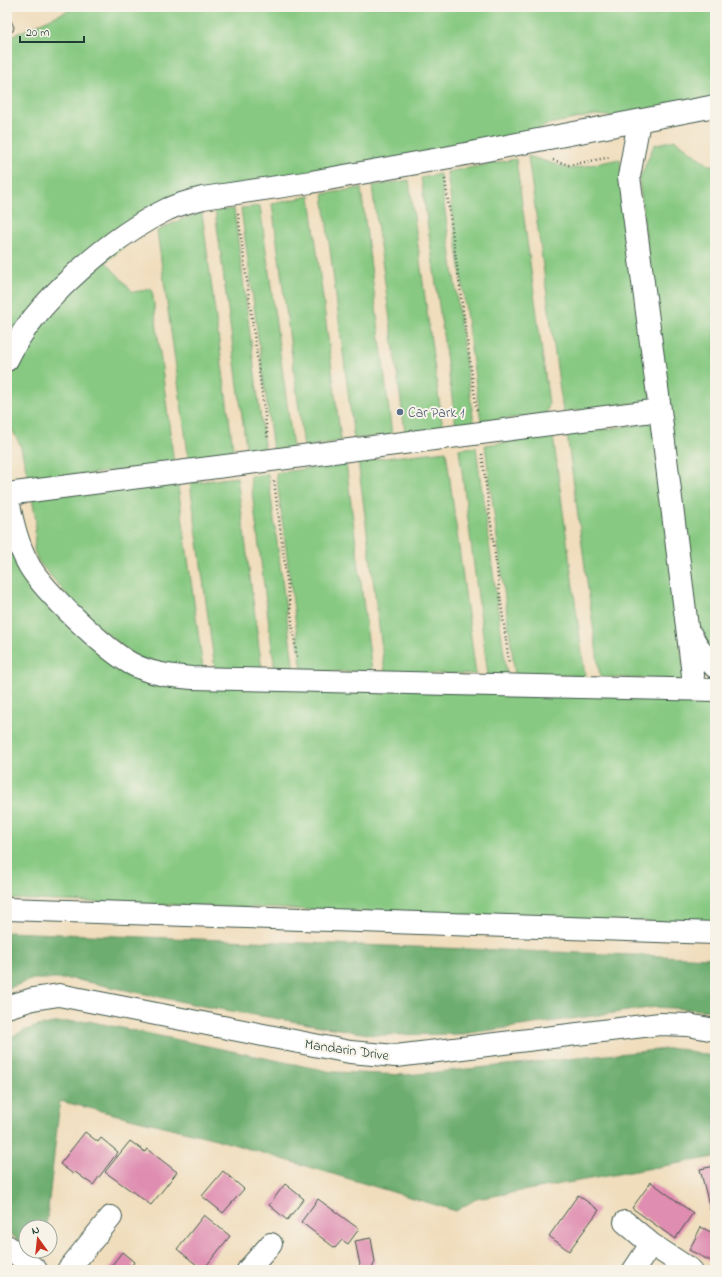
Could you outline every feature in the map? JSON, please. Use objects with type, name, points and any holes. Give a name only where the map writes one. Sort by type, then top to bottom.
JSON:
[{"type":"street","points":[[7,360],[23,332],[65,285],[133,229],[168,209],[187,202],[203,198],[311,182],[715,106]]},
{"type":"street","points":[[639,121],[632,153],[629,177],[688,628],[693,675],[692,689]]},
{"type":"street","points":[[660,410],[7,494],[12,521],[20,545],[31,567],[43,583],[106,644],[130,663],[162,676],[192,678],[715,690]]},
{"type":"street","points":[[688,628],[699,649],[715,667]]},
{"type":"street","points":[[7,909],[715,933]]},
{"type":"street","name":"Mandarin Drive","points":[[7,1007],[33,999],[59,995],[350,1052],[396,1056],[660,1024],[688,1025],[715,1030]]},
{"type":"street","points":[[68,1270],[111,1217]]},
{"type":"street","points":[[625,1222],[651,1244],[691,1270]]},
{"type":"street","points":[[248,1270],[271,1244]]},
{"type":"street","points":[[634,1270],[651,1244]]},
{"type":"street","points":[[7,1246],[36,1270]]},
{"type":"path","points":[[550,159],[569,165],[632,153]]},
{"type":"path","points":[[238,213],[297,660]]},
{"type":"green space","points":[[76,7],[715,7],[715,99],[630,118],[595,115],[549,124],[520,139],[182,197],[7,347],[7,38]]},
{"type":"green space","points":[[675,140],[709,165],[715,165],[715,658],[702,637],[697,619],[679,507],[639,180],[654,145]]},
{"type":"green space","points":[[528,156],[570,169],[620,159],[651,401],[563,412]]},
{"type":"green space","points":[[516,159],[549,404],[546,414],[481,422],[447,172]]},
{"type":"green space","points":[[440,174],[474,424],[456,426],[421,178]]},
{"type":"green space","points":[[409,180],[443,429],[405,432],[372,186]]},
{"type":"green space","points":[[361,188],[392,435],[354,439],[323,194]]},
{"type":"green space","points":[[310,196],[341,441],[304,447],[272,204]]},
{"type":"green space","points":[[260,206],[293,448],[273,450],[241,208]]},
{"type":"green space","points":[[234,209],[265,452],[247,454],[215,211]]},
{"type":"green space","points":[[202,213],[233,448],[230,455],[189,461],[157,231],[182,219]]},
{"type":"green space","points":[[104,260],[133,292],[152,289],[174,464],[29,481],[20,444],[7,421],[7,391],[14,367],[37,326]]},
{"type":"green space","points":[[653,422],[685,680],[600,677],[567,435]]},
{"type":"green space","points":[[553,436],[585,676],[515,675],[485,445]]},
{"type":"green space","points":[[476,447],[507,676],[488,675],[459,449]]},
{"type":"green space","points":[[446,451],[476,674],[385,673],[358,461]]},
{"type":"green space","points":[[346,463],[372,672],[302,671],[276,473]]},
{"type":"green space","points":[[268,474],[294,671],[275,671],[250,476]]},
{"type":"green space","points":[[237,477],[262,670],[215,669],[190,483]]},
{"type":"green space","points":[[177,479],[203,668],[187,668],[138,658],[85,616],[38,561],[34,550],[36,521],[32,498]]},
{"type":"green space","points":[[7,544],[17,561],[132,671],[715,696],[715,924],[7,899]]},
{"type":"green space","points":[[7,932],[715,958],[715,1011],[656,1007],[463,1034],[374,1035],[202,1006],[73,979],[33,979],[7,989]]},
{"type":"green space","points":[[88,1021],[332,1072],[407,1075],[677,1048],[715,1057],[715,1157],[476,1199],[456,1211],[216,1139],[60,1101],[47,1219],[18,1219],[18,1240],[7,1231],[7,1039],[46,1024]]},
{"type":"building","points":[[7,12],[14,27],[13,31],[7,35]]},
{"type":"building","points":[[85,1132],[98,1142],[101,1138],[118,1152],[93,1185],[75,1172],[73,1174],[60,1164]]},
{"type":"building","points":[[130,1141],[145,1152],[147,1149],[177,1172],[151,1205],[105,1172]]},
{"type":"building","points":[[715,1166],[715,1212],[711,1213],[700,1169]]},
{"type":"building","points":[[223,1171],[244,1189],[223,1213],[202,1196]]},
{"type":"building","points":[[651,1182],[693,1213],[675,1239],[632,1208]]},
{"type":"building","points":[[285,1184],[304,1199],[287,1220],[269,1205]]},
{"type":"building","points":[[578,1195],[599,1210],[569,1251],[549,1236]]},
{"type":"building","points":[[318,1199],[359,1229],[348,1244],[342,1240],[335,1248],[301,1222]]},
{"type":"building","points":[[204,1215],[230,1236],[203,1270],[177,1249]]},
{"type":"building","points":[[701,1227],[715,1234],[715,1263],[689,1250]]},
{"type":"building","points":[[371,1238],[375,1262],[371,1270],[355,1270],[360,1265],[355,1241]]},
{"type":"building","points":[[122,1252],[134,1262],[132,1266],[137,1270],[108,1270]]},
{"type":"place","name":"Car Park 1","points":[[400,412]]}]
